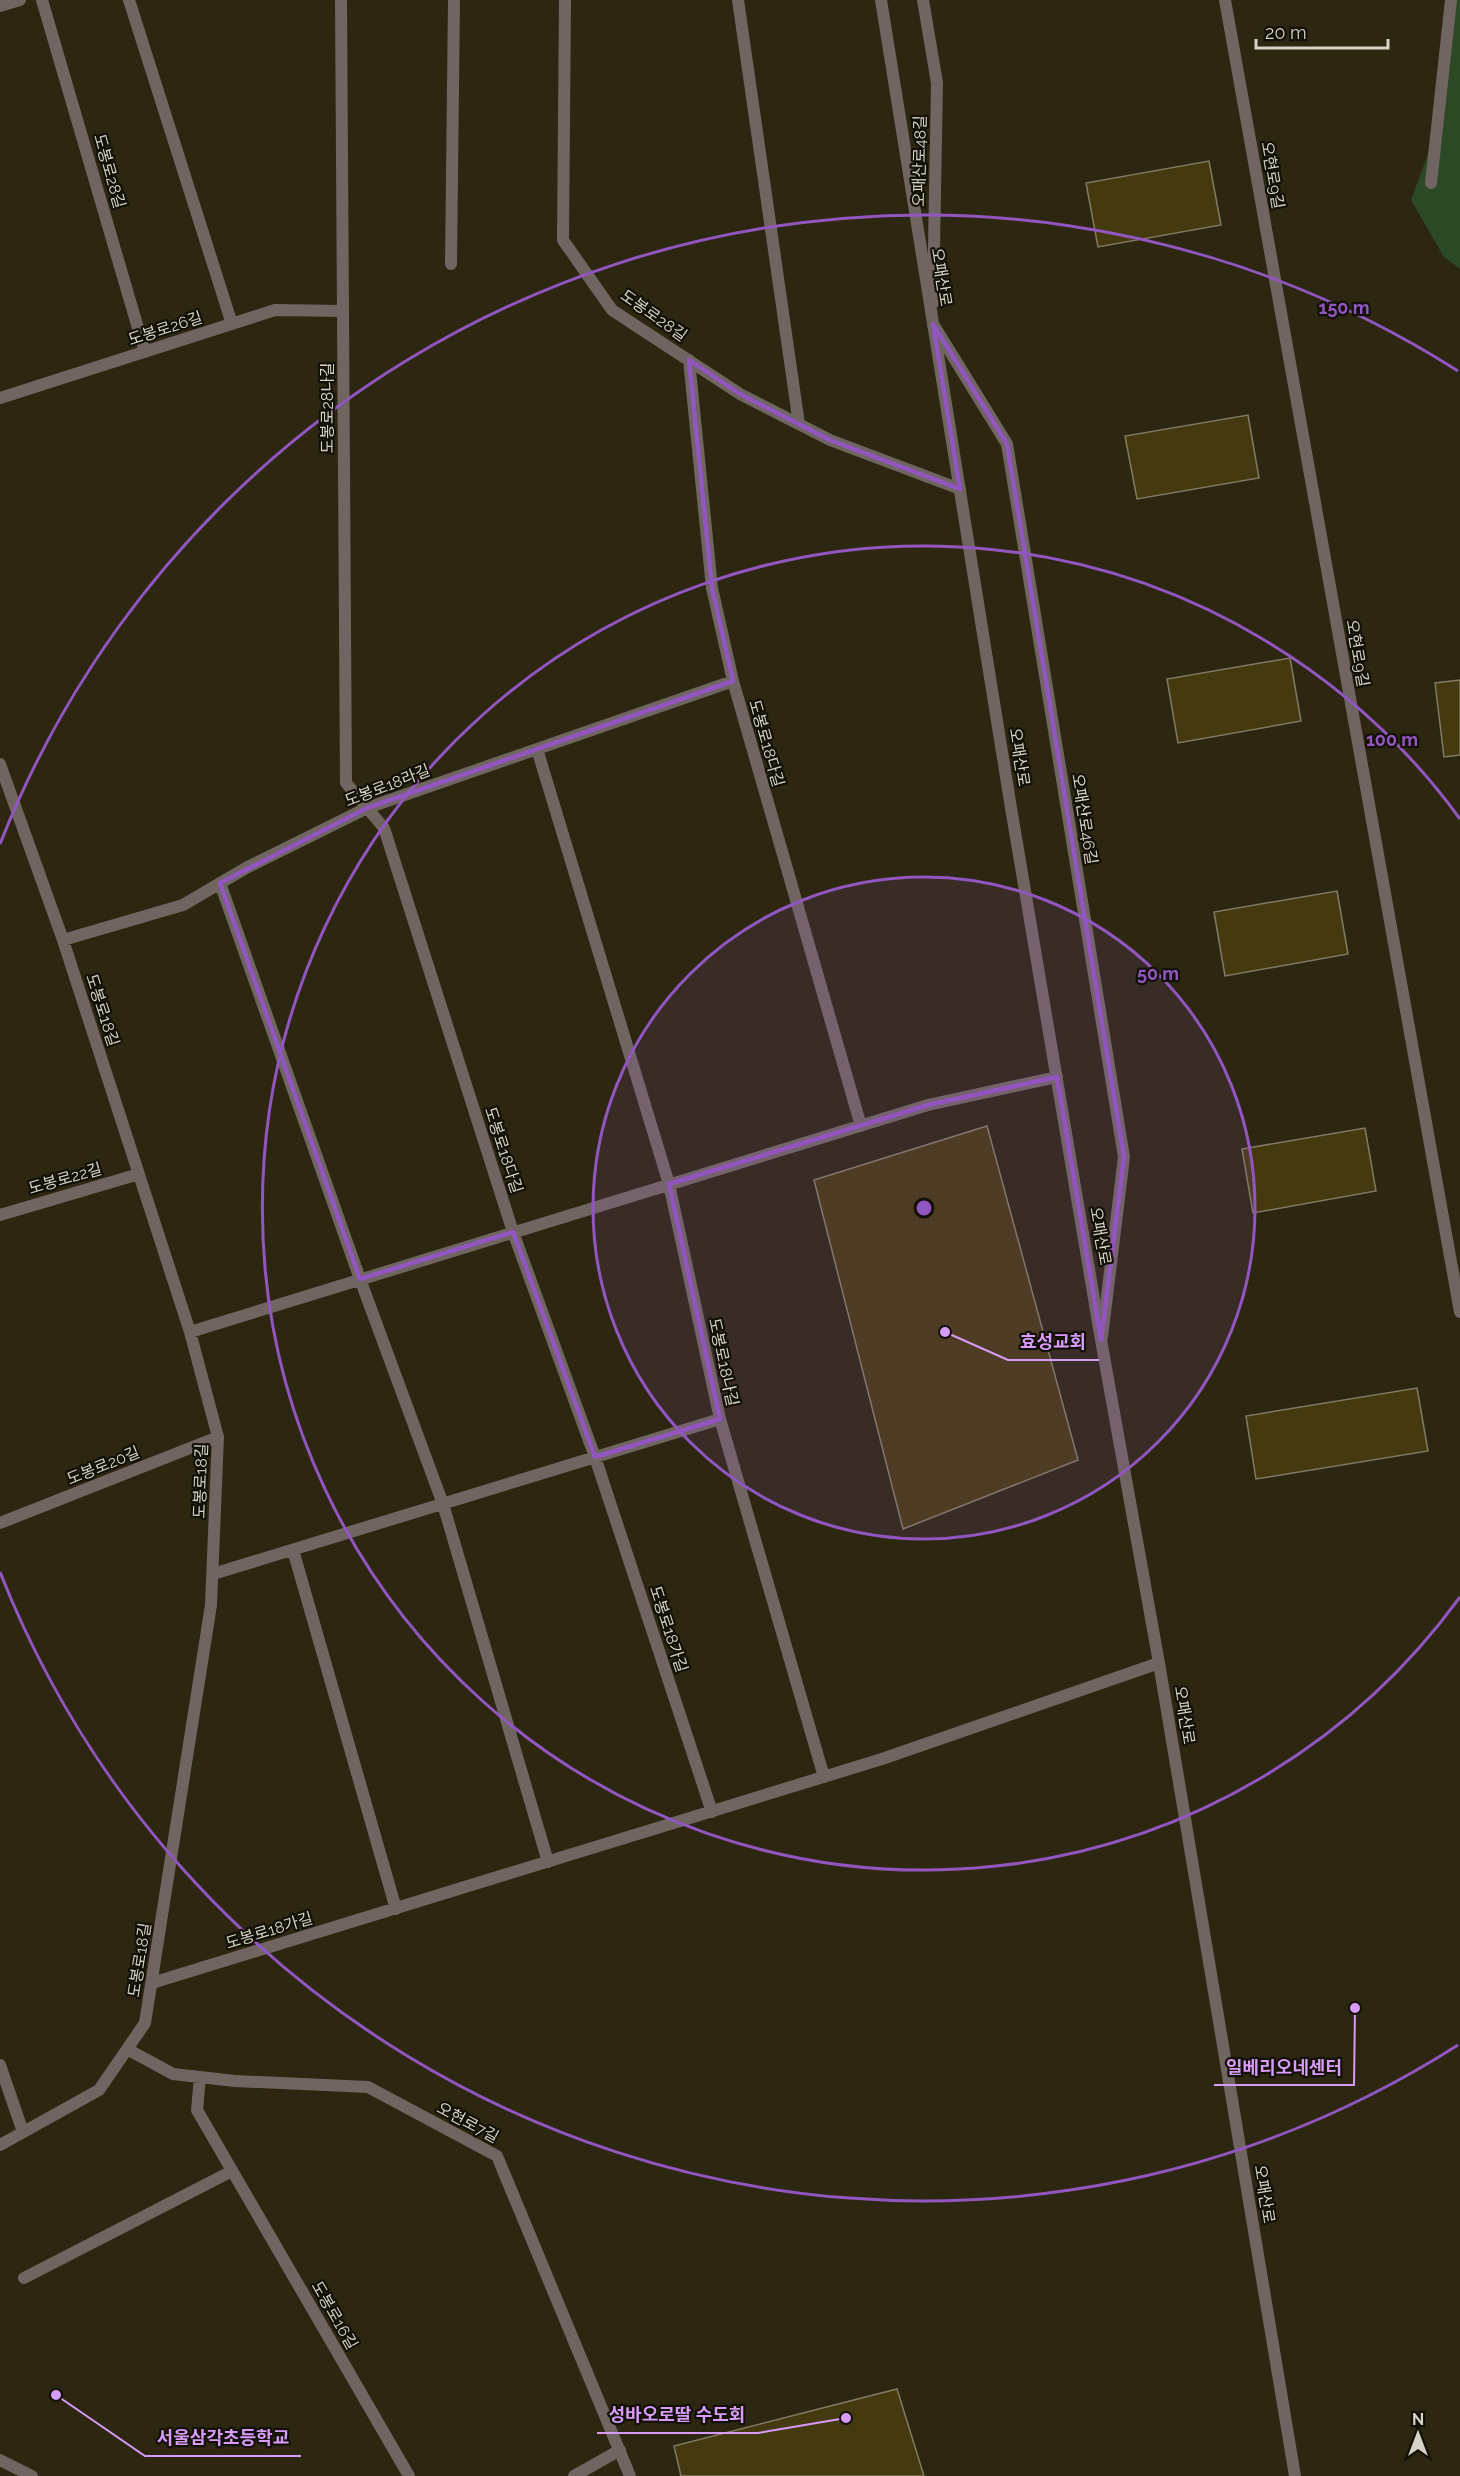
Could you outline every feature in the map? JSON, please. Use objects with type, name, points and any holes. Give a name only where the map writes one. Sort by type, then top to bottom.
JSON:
[{"type":"street","points":[[0,6],[20,0]]},
{"type":"street","name":"도봉로28길","points":[[42,0],[146,352]]},
{"type":"street","points":[[129,0],[232,324]]},
{"type":"street","name":"도봉로28나길","points":[[341,0],[346,783],[367,808]]},
{"type":"street","points":[[451,264],[454,0]]},
{"type":"street","name":"도봉로28길","points":[[565,0],[563,240],[612,310],[740,394],[830,440],[960,489]]},
{"type":"street","points":[[738,0],[799,424]]},
{"type":"street","name":"오패산로","points":[[881,0],[1057,1077],[1159,1663],[1295,2476]]},
{"type":"street","name":"오패산로48길","points":[[923,0],[937,83],[933,324]]},
{"type":"street","name":"오현로9길","points":[[1225,0],[1460,1312]]},
{"type":"street","points":[[1431,183],[1450,0]]},
{"type":"street","name":"도봉로26길","points":[[0,398],[275,310],[343,311]]},
{"type":"street","name":"오패산로46길","points":[[933,324],[1007,444],[1124,1157],[1101,1340]]},
{"type":"street","name":"도봉로18다길","points":[[689,360],[712,588],[733,681],[861,1126]]},
{"type":"street","name":"도봉로18라길","points":[[63,940],[183,904],[246,868],[367,808],[733,681]]},
{"type":"street","points":[[537,749],[669,1184]]},
{"type":"street","name":"도봉로18길","points":[[0,2145],[99,2090],[146,2023],[211,1605],[218,1437],[190,1332],[63,940],[1,772]]},
{"type":"street","name":"도봉로18다길","points":[[367,808],[384,828],[513,1232]]},
{"type":"street","points":[[220,883],[360,1279],[443,1504],[548,1862]]},
{"type":"street","points":[[190,1332],[928,1105],[1057,1077]]},
{"type":"street","name":"도봉로22길","points":[[0,1215],[139,1174]]},
{"type":"street","name":"도봉로18나길","points":[[213,1574],[720,1419],[669,1184]]},
{"type":"street","points":[[513,1232],[595,1457]]},
{"type":"street","points":[[720,1419],[824,1777]]},
{"type":"street","name":"도봉로20길","points":[[0,1523],[218,1437]]},
{"type":"street","name":"도봉로18가길","points":[[595,1457],[712,1812]]},
{"type":"street","points":[[293,1550],[396,1909]]},
{"type":"street","name":"도봉로18가길","points":[[153,1983],[882,1760],[1159,1663]]},
{"type":"street","name":"오현로7길","points":[[127,2049],[173,2074],[368,2086],[497,2156],[630,2476]]},
{"type":"street","points":[[0,2066],[23,2132]]},
{"type":"street","name":"도봉로16길","points":[[200,2077],[197,2110],[409,2476]]},
{"type":"street","points":[[24,2278],[232,2171]]},
{"type":"street","points":[[574,2476],[620,2450]]},
{"type":"street","points":[[0,2460],[29,2475]]},
{"type":"highlighted area","points":[[933,324],[1007,444],[1124,1157],[1101,1340],[1057,1077],[928,1105],[669,1184],[720,1419],[595,1457],[513,1232],[360,1279],[220,883],[367,808],[733,681],[712,588],[689,360],[740,394],[830,440],[960,489]]},
{"type":"green space","points":[[1450,0],[1460,0],[1460,269],[1444,257],[1411,200],[1441,119]]},
{"type":"building","points":[[1209,161],[1221,225],[1098,247],[1086,183]]},
{"type":"building","points":[[1248,415],[1259,478],[1137,499],[1125,436]]},
{"type":"building","points":[[1290,658],[1301,721],[1178,743],[1167,679]]},
{"type":"building","points":[[1460,680],[1460,755],[1444,757],[1435,683]]},
{"type":"building","points":[[1337,891],[1348,954],[1225,976],[1214,912]]},
{"type":"building","points":[[987,1126],[1078,1460],[903,1529],[814,1180]]},
{"type":"building","points":[[1365,1128],[1376,1191],[1253,1213],[1242,1149]]},
{"type":"building","points":[[1417,1388],[1428,1451],[1256,1479],[1246,1416]]},
{"type":"building","points":[[897,2389],[924,2476],[681,2476],[674,2446]]},
{"type":"place","name":"효성교회","points":[[945,1332]]},
{"type":"place","name":"일베리오네센터","points":[[1355,2008]]},
{"type":"place","name":"서울삼각초등학교","points":[[56,2395]]},
{"type":"place","name":"성바오로딸 수도회","points":[[846,2418]]}]
